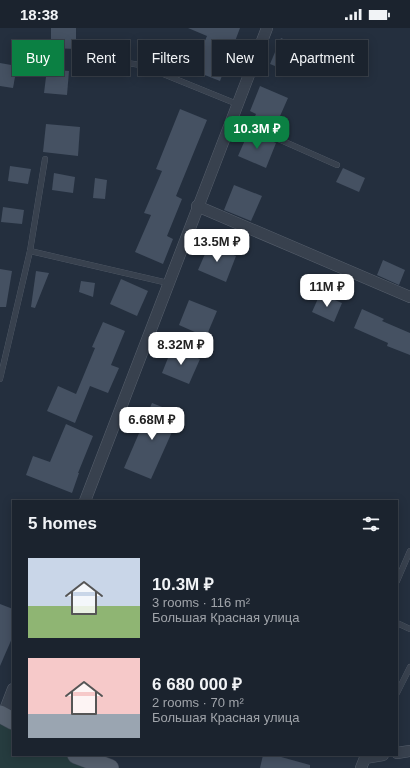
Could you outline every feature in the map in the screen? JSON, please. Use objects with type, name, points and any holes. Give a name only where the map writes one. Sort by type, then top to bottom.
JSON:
[{"type":"main road","points":[[79,756],[110,768]]},
{"type":"street","points":[[85,500],[266,28]]},
{"type":"street","points":[[197,206],[410,297]]},
{"type":"street","points":[[5,717],[12,692]]},
{"type":"street","points":[[398,753],[410,751]]},
{"type":"street","points":[[364,760],[379,756]]},
{"type":"lane","points":[[130,63],[141,65],[237,104]]},
{"type":"lane","points":[[232,118],[337,165]]},
{"type":"lane","points":[[0,379],[30,251],[45,160]]},
{"type":"lane","points":[[30,251],[168,283]]},
{"type":"lane","points":[[398,579],[410,551]]},
{"type":"lane","points":[[398,623],[410,629]]},
{"type":"lane","points":[[398,691],[410,667]]},
{"type":"green space","points":[[0,717],[12,724],[12,756],[69,756],[90,768],[0,768]]},
{"type":"building","points":[[51,28],[76,28],[76,40],[72,40],[72,49],[64,49],[64,40],[51,40]]},
{"type":"building","points":[[188,28],[240,28],[235,40],[212,40],[212,76],[222,76],[220,81],[204,75],[204,43],[207,36]]},
{"type":"building","points":[[276,50],[276,66],[270,64]]},
{"type":"building","points":[[0,63],[12,65],[12,76],[15,76],[13,88],[0,86]]},
{"type":"building","points":[[64,71],[69,71],[67,95],[44,93],[46,76],[64,76]]},
{"type":"building","points":[[260,86],[288,98],[273,132],[252,123],[256,114],[250,111]]},
{"type":"building","points":[[180,109],[207,120],[176,196],[182,199],[167,236],[173,239],[163,264],[135,252],[151,215],[144,213],[162,171],[156,169]]},
{"type":"building","points":[[46,124],[80,127],[78,156],[43,152]]},
{"type":"building","points":[[249,131],[276,143],[266,168],[238,156]]},
{"type":"building","points":[[10,166],[31,169],[28,184],[8,181]]},
{"type":"building","points":[[343,168],[365,178],[359,192],[336,182]]},
{"type":"building","points":[[54,173],[75,177],[73,193],[52,190]]},
{"type":"building","points":[[95,178],[107,180],[105,199],[93,198]]},
{"type":"building","points":[[234,185],[262,196],[251,221],[224,210]]},
{"type":"building","points":[[3,207],[24,210],[22,224],[1,222]]},
{"type":"building","points":[[209,245],[236,256],[226,282],[198,270]]},
{"type":"building","points":[[383,260],[405,270],[399,285],[377,275]]},
{"type":"building","points":[[0,269],[12,271],[6,307],[0,307]]},
{"type":"building","points":[[36,271],[49,273],[35,308],[31,307]]},
{"type":"building","points":[[121,279],[148,291],[137,316],[110,304]]},
{"type":"building","points":[[81,281],[95,283],[93,297],[79,292]]},
{"type":"building","points":[[320,294],[342,303],[334,322],[312,312]]},
{"type":"building","points":[[189,300],[217,311],[206,337],[179,325]]},
{"type":"building","points":[[362,309],[384,319],[382,321],[410,333],[410,355],[387,346],[388,343],[354,328]]},
{"type":"building","points":[[103,322],[125,331],[111,365],[119,368],[108,393],[90,386],[75,423],[47,411],[58,386],[76,394],[95,348],[92,347]]},
{"type":"building","points":[[172,348],[200,359],[189,384],[162,373]]},
{"type":"building","points":[[152,403],[180,414],[151,479],[124,468]]},
{"type":"building","points":[[66,424],[93,436],[78,473],[72,493],[26,475],[33,456],[50,462]]},
{"type":"building","points":[[0,604],[12,609],[12,638],[0,666]]},
{"type":"building","points":[[263,756],[278,756],[310,765],[310,768],[260,768]]}]
